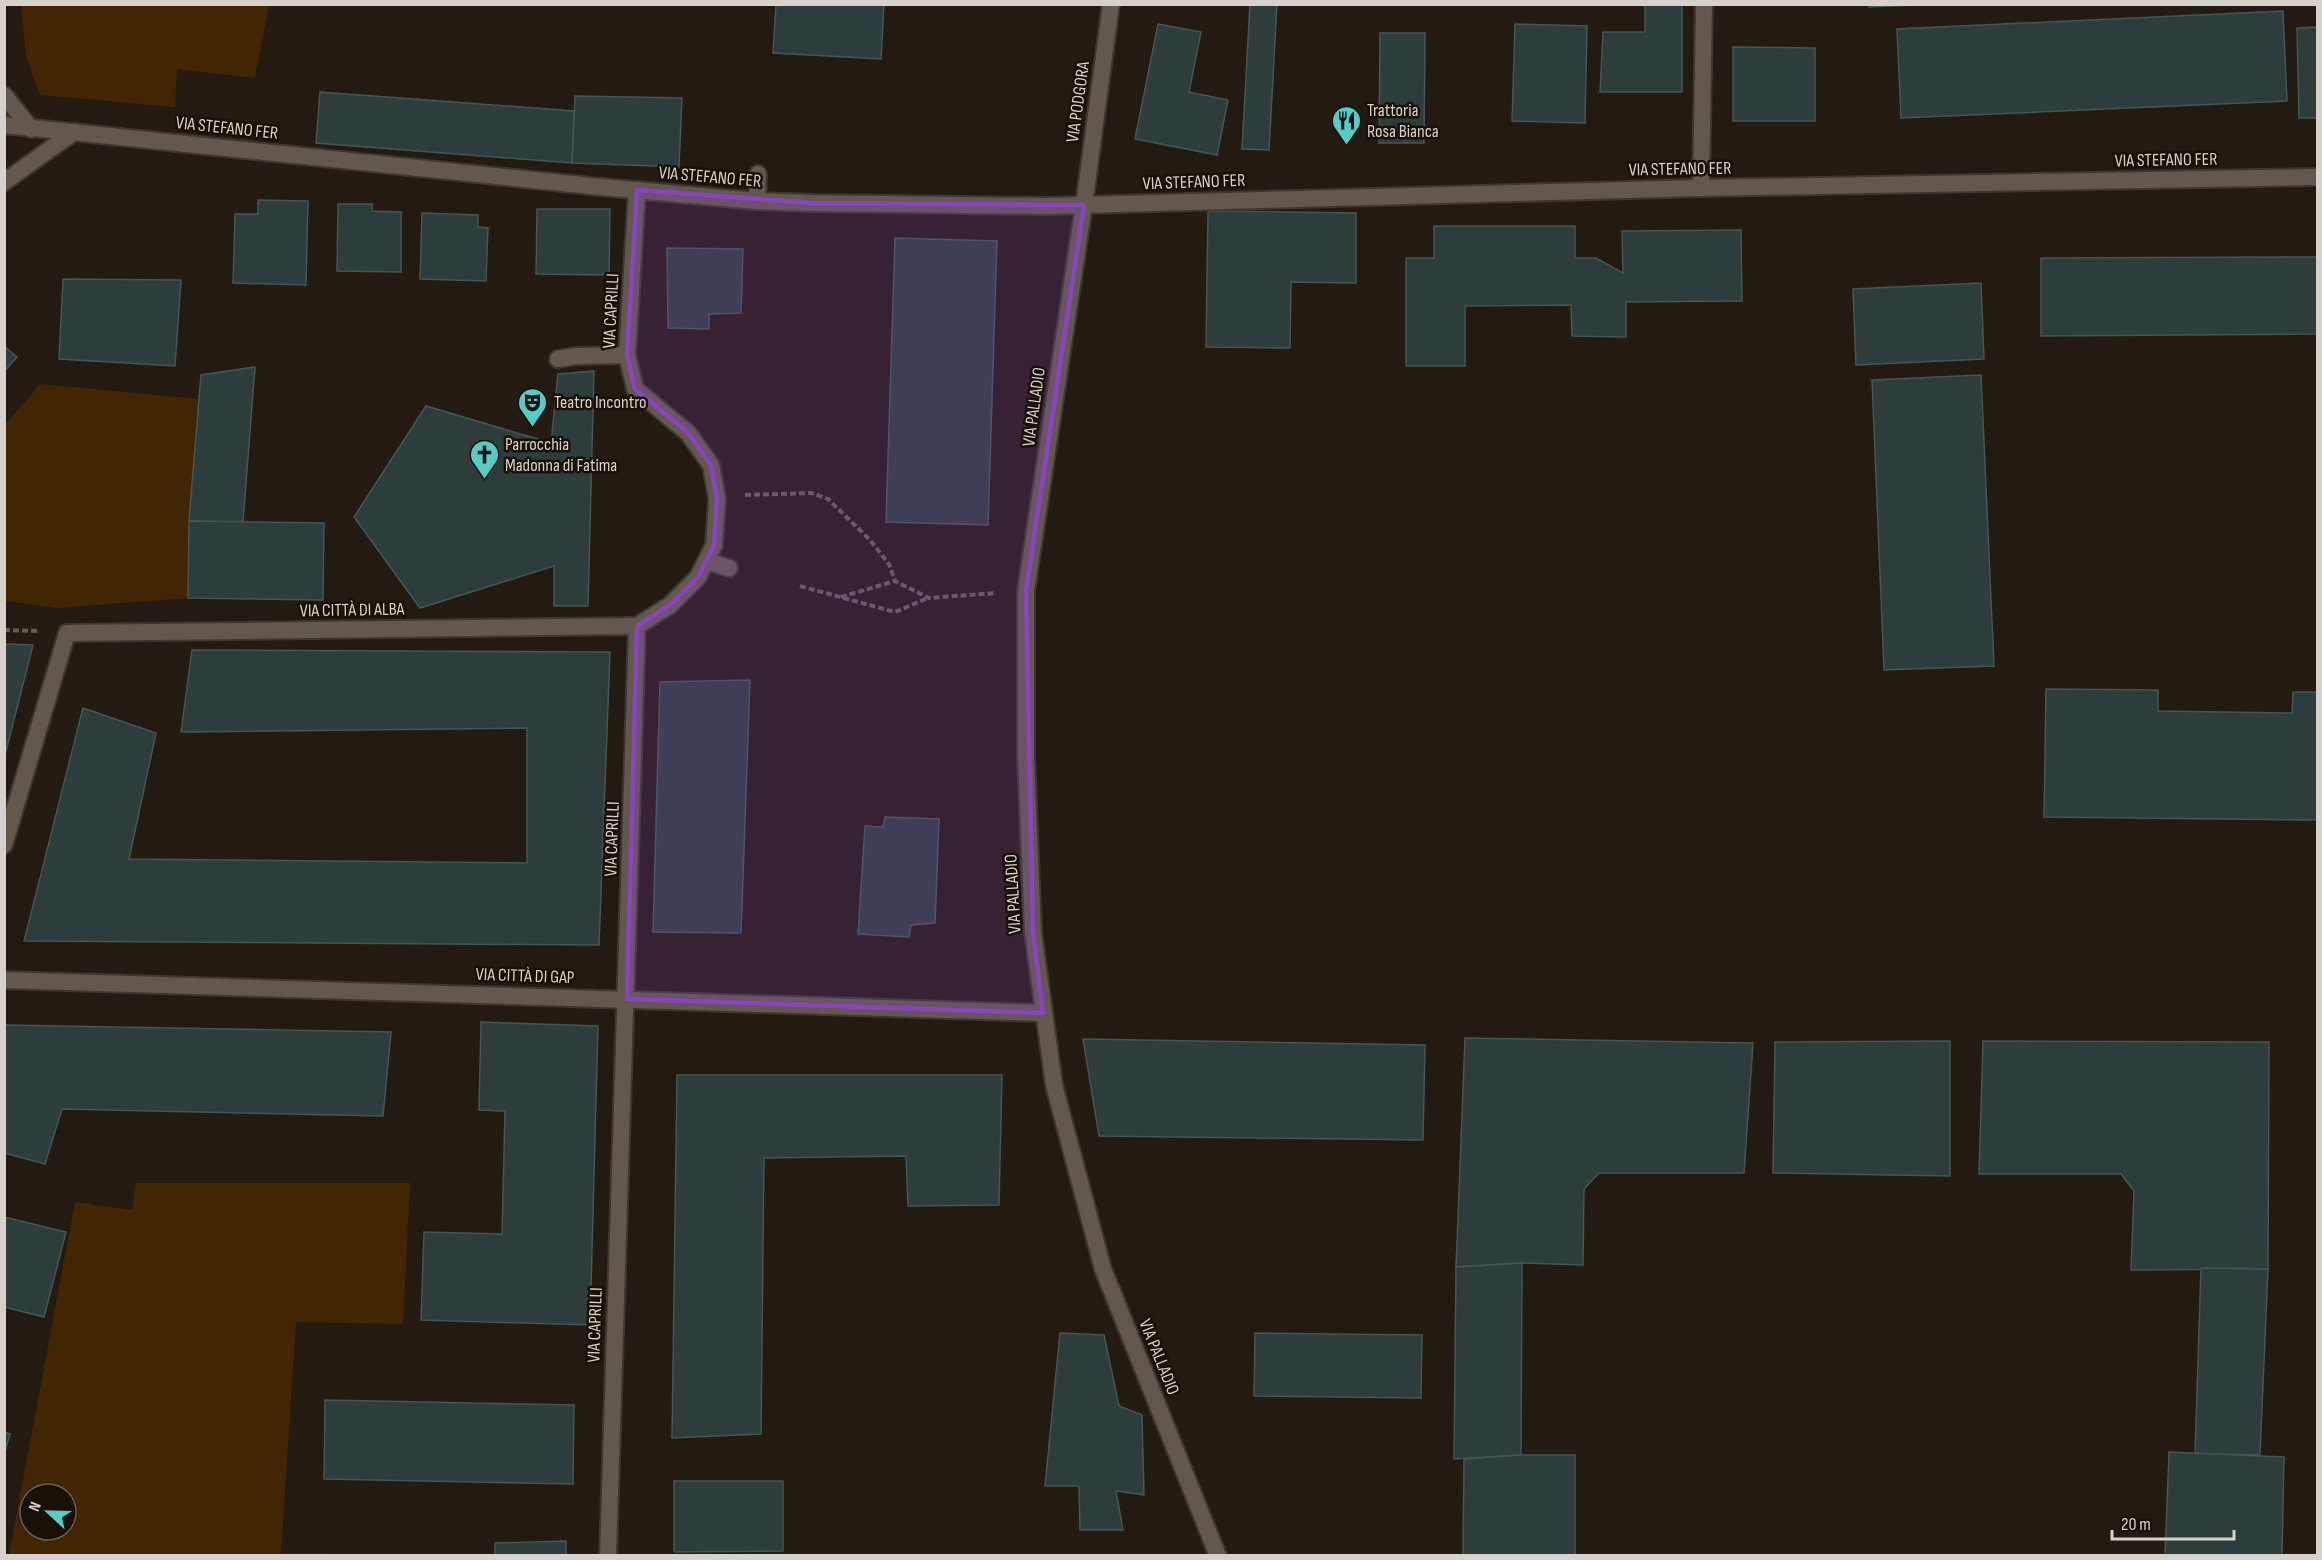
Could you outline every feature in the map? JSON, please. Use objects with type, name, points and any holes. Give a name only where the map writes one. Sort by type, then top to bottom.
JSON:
[{"type":"street","name":"VIA PODGORA","points":[[1084,205],[1111,4]]},
{"type":"street","points":[[1701,188],[1704,4]]},
{"type":"street","points":[[4,95],[31,129]]},
{"type":"street","name":"VIA STEFANO FER","points":[[4,125],[757,201],[1047,206],[1701,188],[2318,177]]},
{"type":"street","points":[[4,182],[74,132]]},
{"type":"street","points":[[757,201],[758,174]]},
{"type":"street","name":"VIA CAPRILLI","points":[[608,1556],[637,626],[670,605],[698,577],[714,545],[717,499],[711,465],[688,433],[636,389],[627,355],[638,190]]},
{"type":"street","name":"VIA PALLADIO","points":[[1084,205],[1026,591],[1026,768],[1033,932],[1054,1085],[1103,1269],[1218,1556]]},
{"type":"street","points":[[558,359],[576,356],[627,355]]},
{"type":"street","points":[[706,561],[729,568]]},
{"type":"street","name":"VIA CITTÀ DI ALBA","points":[[4,845],[67,633],[637,626]]},
{"type":"street","name":"VIA CITTÀ DI GAP","points":[[4,980],[1043,1013]]},
{"type":"path","points":[[735,495],[810,494],[828,499],[869,539],[889,564],[895,581]]},
{"type":"path","points":[[841,597],[895,581],[929,598]]},
{"type":"path","points":[[800,586],[895,612],[929,598],[1026,591]]},
{"type":"highlighted area","points":[[637,190],[813,203],[1084,205],[1026,591],[1033,932],[1043,1013],[627,999],[637,626],[670,605],[698,577],[714,545],[717,499],[711,465],[688,433],[635,389],[627,355]]},
{"type":"shaded area","points":[[21,4],[269,5],[255,78],[177,69],[175,107],[40,95],[26,56]]},
{"type":"shaded area","points":[[40,384],[199,399],[189,521],[188,598],[57,608],[5,601],[5,425]]},
{"type":"shaded area","points":[[136,1183],[410,1183],[403,1324],[296,1322],[281,1553],[327,1553],[327,1555],[9,1555],[18,1507],[18,1542],[78,1542],[78,1482],[23,1482],[75,1202],[132,1210]]},
{"type":"building","points":[[776,4],[884,4],[881,59],[773,53]]},
{"type":"building","points":[[1250,4],[1277,4],[1269,150],[1242,149]]},
{"type":"building","points":[[1645,4],[1682,4],[1682,92],[1600,92],[1603,32],[1645,32]]},
{"type":"building","points":[[1869,4],[1915,4],[1915,5],[1869,7]]},
{"type":"building","points":[[2283,11],[2287,101],[1901,118],[1897,29]]},
{"type":"building","points":[[1158,24],[1201,32],[1189,92],[1228,100],[1217,155],[1135,139]]},
{"type":"building","points":[[1515,24],[1587,26],[1585,123],[1512,121]]},
{"type":"building","points":[[2318,27],[2318,118],[2299,118],[2297,28]]},
{"type":"building","points":[[1380,33],[1425,33],[1424,143],[1379,143]]},
{"type":"building","points":[[1733,47],[1815,48],[1815,121],[1733,121]]},
{"type":"building","points":[[320,92],[574,111],[572,163],[316,143]]},
{"type":"building","points":[[575,96],[682,98],[679,167],[572,163]]},
{"type":"building","points":[[258,200],[308,201],[306,285],[233,283],[235,214],[258,214]]},
{"type":"building","points":[[338,204],[372,204],[372,211],[401,212],[401,272],[337,271]]},
{"type":"building","points":[[537,209],[610,209],[609,275],[536,274]]},
{"type":"building","points":[[1208,211],[1356,213],[1356,283],[1291,282],[1290,348],[1206,347]]},
{"type":"building","points":[[422,213],[478,215],[478,227],[488,228],[486,281],[420,279]]},
{"type":"building","points":[[1434,226],[1575,226],[1575,258],[1596,258],[1623,273],[1622,231],[1741,230],[1742,301],[1626,302],[1626,337],[1572,336],[1571,305],[1465,306],[1465,366],[1406,366],[1406,258],[1434,258]]},
{"type":"building","points":[[895,238],[997,241],[988,525],[886,522]]},
{"type":"building","points":[[667,248],[743,249],[741,313],[709,314],[709,329],[668,328]]},
{"type":"building","points":[[2318,257],[2318,334],[2041,336],[2041,258]]},
{"type":"building","points":[[63,279],[181,280],[175,366],[59,359]]},
{"type":"building","points":[[1981,283],[1984,359],[1856,365],[1853,289]]},
{"type":"building","points":[[4,346],[17,357],[4,372]]},
{"type":"building","points":[[255,367],[243,522],[189,521],[201,375]]},
{"type":"building","name":"Parrocchia Madonna di Fatima","points":[[594,371],[588,606],[554,606],[554,566],[420,608],[354,517],[426,406],[551,443],[558,374]]},
{"type":"building","points":[[1981,375],[1994,666],[1884,670],[1872,380]]},
{"type":"building","points":[[189,521],[324,523],[323,600],[188,598]]},
{"type":"building","points":[[4,644],[33,645],[4,759]]},
{"type":"building","points":[[192,650],[610,652],[599,945],[24,941],[83,708],[156,733],[129,859],[527,863],[527,728],[181,732]]},
{"type":"building","points":[[750,680],[741,933],[653,932],[660,682]]},
{"type":"building","points":[[2046,689],[2158,690],[2158,711],[2292,713],[2293,692],[2318,692],[2318,820],[2044,817]]},
{"type":"building","points":[[885,817],[939,819],[935,923],[911,925],[909,937],[858,934],[865,826],[883,827]]},
{"type":"building","points":[[481,1022],[598,1026],[590,1325],[421,1320],[424,1232],[502,1234],[505,1111],[479,1110]]},
{"type":"building","points":[[4,1025],[391,1032],[383,1116],[62,1109],[45,1164],[4,1153]]},
{"type":"building","points":[[1465,1038],[1753,1043],[1744,1173],[1599,1173],[1584,1189],[1583,1265],[1522,1263],[1456,1267]]},
{"type":"building","points":[[1083,1039],[1425,1045],[1423,1140],[1099,1136]]},
{"type":"building","points":[[1950,1041],[1950,1176],[1773,1173],[1775,1042]]},
{"type":"building","points":[[1983,1041],[2269,1042],[2268,1269],[2131,1270],[2134,1191],[2121,1174],[1979,1174]]},
{"type":"building","points":[[677,1075],[1002,1075],[999,1205],[908,1206],[906,1156],[764,1158],[761,1434],[672,1438]]},
{"type":"building","points":[[4,1217],[66,1232],[44,1317],[4,1307]]},
{"type":"building","points":[[1522,1263],[1521,1455],[1454,1459],[1456,1267]]},
{"type":"building","points":[[2201,1268],[2268,1269],[2260,1455],[2195,1454]]},
{"type":"building","points":[[1060,1333],[1104,1335],[1119,1406],[1142,1415],[1144,1495],[1116,1491],[1123,1530],[1080,1530],[1079,1486],[1045,1486]]},
{"type":"building","points":[[1255,1333],[1422,1335],[1421,1398],[1254,1396]]},
{"type":"building","points":[[325,1400],[574,1405],[573,1484],[324,1479]]},
{"type":"building","points":[[4,1432],[10,1434],[4,1455]]},
{"type":"building","points":[[2169,1452],[2284,1457],[2282,1556],[2165,1556]]},
{"type":"building","points":[[1521,1455],[1575,1455],[1575,1556],[1463,1556],[1464,1459]]},
{"type":"building","points":[[674,1481],[783,1481],[783,1551],[674,1552]]},
{"type":"building","points":[[566,1541],[566,1556],[495,1556],[495,1543]]},
{"type":"place","name":"Trattoria Rosa Bianca","points":[[1346,146]]},
{"type":"place","name":"Teatro Incontro","points":[[533,428]]},
{"type":"place","name":"Parrocchia Madonna di Fatima","points":[[484,480]]}]
